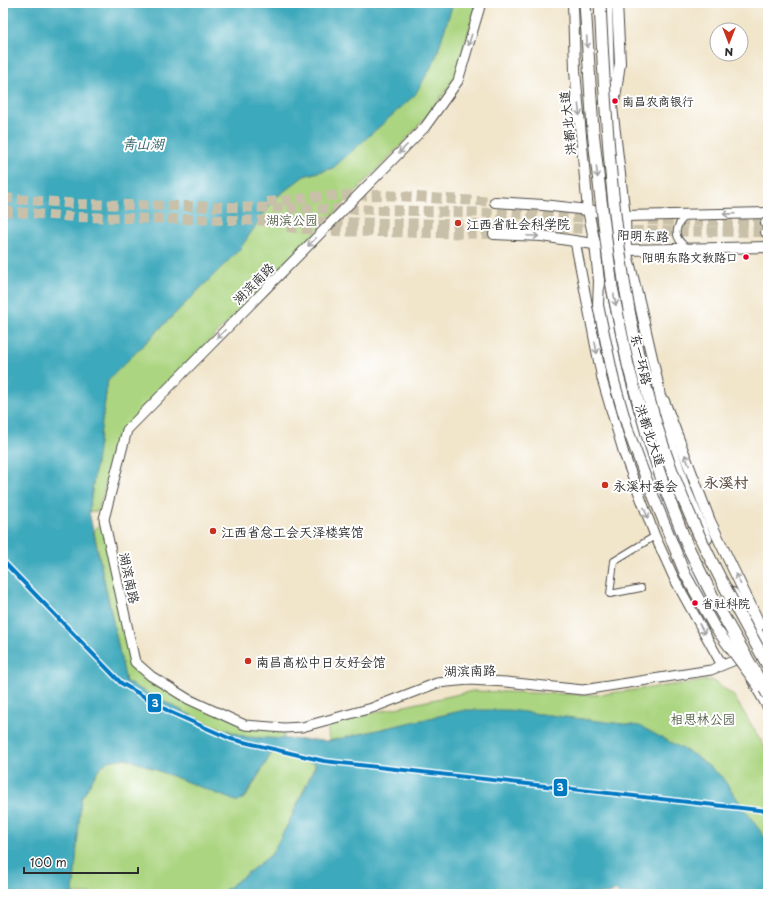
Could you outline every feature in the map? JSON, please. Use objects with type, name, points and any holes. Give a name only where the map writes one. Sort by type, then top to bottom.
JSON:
[{"type":"highway","name":"东一环路","points":[[585,3],[593,131],[601,200],[612,287],[628,365],[648,438],[687,545],[717,605],[768,695]]},
{"type":"highway","name":"东一环路","points":[[600,3],[606,130],[612,187],[625,285],[640,364],[659,432],[675,479],[720,578],[768,666]]},
{"type":"main road","name":"洪都北大道","points":[[573,3],[575,71],[588,210],[619,377],[629,414],[664,510],[705,596],[768,707]]},
{"type":"main road","name":"洪都北大道","points":[[607,3],[609,82],[625,216],[626,250],[658,384],[664,423],[684,485],[702,528],[729,586],[768,649]]},
{"type":"main road","points":[[613,116],[620,62],[617,3]]},
{"type":"main road","name":"阳明东路","points":[[495,202],[543,205],[625,216],[687,215],[767,225]]},
{"type":"main road","name":"阳明东路","points":[[494,234],[542,236],[626,250],[768,247]]},
{"type":"main road","points":[[600,281],[598,305],[614,381],[629,432],[650,488],[686,574],[714,626],[768,699]]},
{"type":"main road","points":[[658,384],[710,521],[768,639]]},
{"type":"street","name":"湖滨南路","points":[[481,3],[458,81],[425,127],[127,430],[104,519],[135,662],[151,676],[188,699],[246,725],[284,728],[302,727],[372,708],[437,683],[469,680],[506,682],[583,690],[711,670],[740,658]]},
{"type":"street","points":[[687,215],[679,222],[676,233],[680,243],[690,249]]},
{"type":"street","points":[[575,241],[602,379],[624,454],[655,536],[674,578],[722,665]]},
{"type":"street","points":[[641,588],[610,594],[614,561],[655,536]]},
{"type":"green space","name":"湖滨公园","points":[[453,3],[477,3],[454,80],[426,117],[402,144],[123,429],[98,511],[89,512],[108,380],[239,250],[274,199],[304,176],[333,168],[435,60]]},
{"type":"green space","points":[[104,519],[135,662],[151,676],[245,725],[284,728],[284,739],[246,737],[206,723],[126,682],[94,531]]},
{"type":"green space","name":"相思林公园","points":[[712,680],[733,695],[768,752],[768,842],[721,776],[466,710],[329,741],[327,723],[473,691],[595,695]]},
{"type":"green space","points":[[274,749],[316,763],[289,822],[271,855],[220,894],[73,894],[81,799],[97,772],[108,760],[126,758],[238,801],[246,797]]},
{"type":"water","name":"青山湖","points":[[3,3],[453,3],[435,60],[415,95],[333,168],[304,176],[274,199],[239,250],[108,380],[89,512],[126,682],[206,723],[246,737],[329,741],[465,710],[508,710],[640,726],[696,756],[721,776],[768,842],[768,894],[619,894],[615,890],[610,894],[220,894],[271,855],[289,822],[316,764],[274,749],[245,797],[238,802],[126,758],[107,761],[97,772],[81,799],[73,894],[3,894]]},
{"type":"tunnel","points":[[267,202],[325,196],[383,195],[495,202]]},
{"type":"tunnel","points":[[3,198],[79,204],[495,213],[610,219]]},
{"type":"tunnel","points":[[3,211],[74,217],[496,225],[633,231],[766,232]]},
{"type":"tunnel","points":[[648,220],[766,223]]},
{"type":"tunnel","points":[[287,227],[325,231],[494,234]]},
{"type":"transit line","name":"3","points":[[3,561],[121,683],[170,712],[231,739],[324,761],[768,811]]},
{"type":"place","name":"南昌农商银行","points":[[615,101]]},
{"type":"place","name":"江西省社会科学院","points":[[458,223]]},
{"type":"place","name":"阳明东路文教路口","points":[[746,257]]},
{"type":"place","name":"永溪村委会","points":[[605,485]]},
{"type":"place","name":"江西省总工会天泽楼宾馆","points":[[213,531]]},
{"type":"place","name":"省社科院","points":[[695,603]]},
{"type":"place","name":"南昌高松中日友好会馆","points":[[248,661]]},
{"type":"district","name":"永溪村","points":[[726,481]]}]
